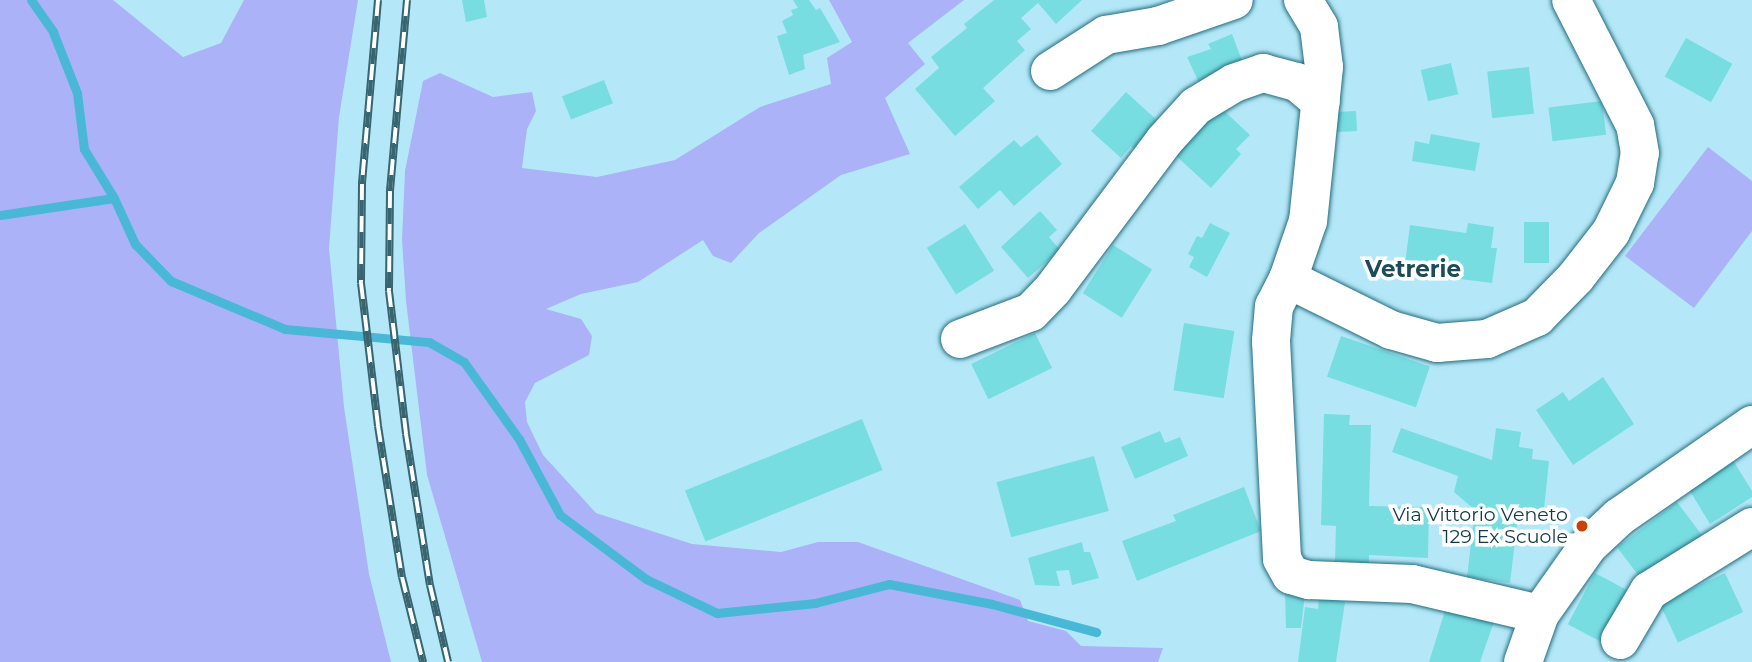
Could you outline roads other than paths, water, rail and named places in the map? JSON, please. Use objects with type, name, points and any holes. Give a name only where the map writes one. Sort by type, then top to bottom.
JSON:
[{"type":"street","points":[[1050,71],[1106,35],[1158,26],[1234,0]]},
{"type":"street","points":[[1303,0],[1320,27],[1324,67],[1308,221],[1288,279],[1274,306],[1271,341],[1282,559],[1292,575],[1309,580],[1412,584],[1540,614]]},
{"type":"street","points":[[1288,279],[1391,330],[1437,343],[1487,339],[1537,317],[1576,277],[1611,232],[1635,183],[1640,153],[1635,125],[1571,0]]},
{"type":"street","points":[[960,339],[1031,313],[1053,289],[1164,141],[1196,106],[1234,83],[1263,73],[1297,82],[1321,102]]},
{"type":"street","points":[[1523,662],[1540,614],[1588,546],[1619,517],[1752,425]]},
{"type":"street","points":[[1620,640],[1649,591],[1748,537]]},
{"type":"waterway","points":[[31,0],[53,32],[77,93],[84,149],[114,198],[135,244],[171,281],[285,329],[429,342],[464,362],[519,439],[560,515],[646,579],[717,613],[815,603],[889,584],[992,604],[1096,632]]},
{"type":"waterway","points":[[0,215],[114,198]]},
{"type":"railway","points":[[378,0],[362,184],[361,283],[378,426],[402,577],[423,662]]},
{"type":"railway","points":[[407,0],[390,192],[389,291],[406,434],[430,585],[448,662]]},
{"type":"place","name":"Via Vittorio Veneto 129 Ex Scuole","points":[[1582,526]]},
{"type":"district","name":"Vetrerie","points":[[1413,269]]}]
